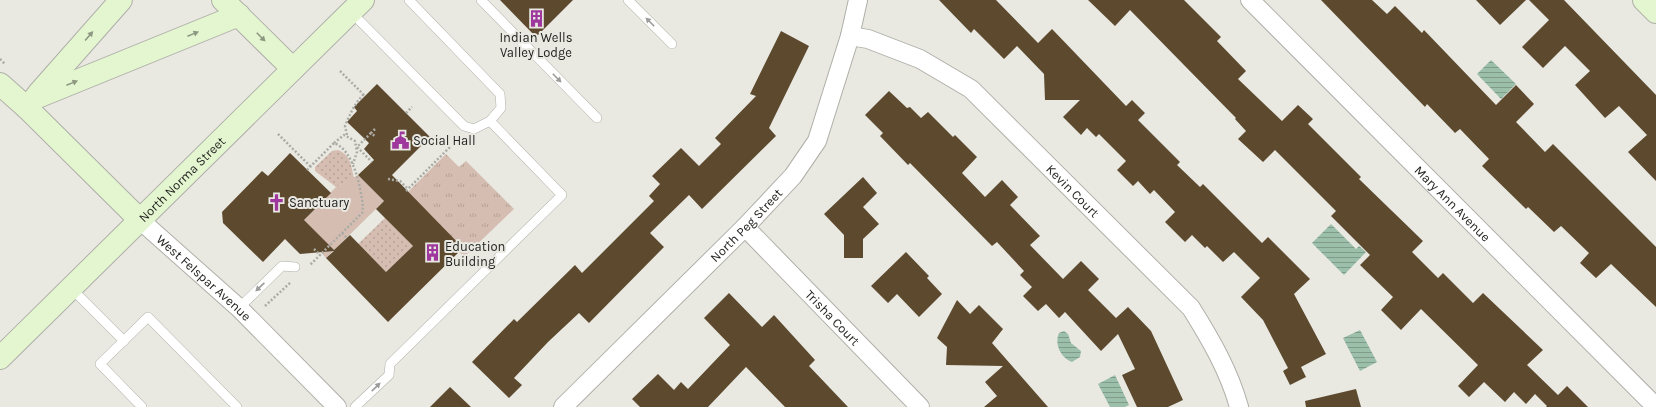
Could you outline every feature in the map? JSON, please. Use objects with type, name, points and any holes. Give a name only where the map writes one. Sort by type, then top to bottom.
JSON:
[{"type":"street","points":[[31,103],[121,0]]},
{"type":"street","points":[[223,0],[293,69]]},
{"type":"street","name":"North Peg Street","points":[[563,407],[745,227],[793,176],[817,141],[850,36],[858,0]]},
{"type":"street","name":"Mary Ann Avenue","points":[[1250,0],[1656,407]]},
{"type":"street","points":[[1644,0],[1656,12]]},
{"type":"street","name":"North Norma Street","points":[[0,358],[357,6]]},
{"type":"street","points":[[31,103],[239,15]]},
{"type":"street","name":"Kevin Court","points":[[850,36],[868,39],[920,59],[971,89],[1191,308],[1215,346],[1233,386],[1239,407]]},
{"type":"street","name":"West Felspar Avenue","points":[[0,84],[31,103],[140,220],[239,308],[337,407]]},
{"type":"street","name":"Trisha Court","points":[[745,227],[920,407]]},
{"type":"lane","points":[[357,6],[464,126],[474,129],[490,121],[501,108],[500,94],[409,0]]},
{"type":"lane","points":[[480,0],[597,118]]},
{"type":"lane","points":[[628,0],[672,44]]},
{"type":"lane","points":[[355,407],[389,374],[390,364],[562,195],[490,121]]},
{"type":"lane","points":[[239,308],[282,266],[295,267]]},
{"type":"lane","points":[[71,287],[124,341]]},
{"type":"lane","points":[[142,407],[100,364],[148,317],[236,407]]},
{"type":"path","points":[[340,71],[365,95],[354,103],[352,114],[345,126],[348,136],[372,162]]},
{"type":"path","points":[[406,113],[412,107]]},
{"type":"path","points":[[352,164],[357,156],[357,147],[375,129]]},
{"type":"path","points":[[371,133],[376,137]]},
{"type":"path","points":[[278,134],[311,167]]},
{"type":"path","points":[[307,170],[341,136],[348,136]]},
{"type":"path","points":[[314,249],[320,255],[362,213],[363,208],[361,193],[352,164],[346,151],[334,143]]},
{"type":"path","points":[[388,179],[400,181],[407,190],[451,146]]},
{"type":"path","points":[[342,233],[347,238]]},
{"type":"path","points":[[265,306],[284,287]]},
{"type":"green space","points":[[338,150],[348,158],[354,178],[336,187],[315,171],[315,167],[332,151]]},
{"type":"green space","points":[[446,154],[459,167],[466,161],[514,209],[464,257],[408,192]]},
{"type":"green space","points":[[358,175],[384,201],[326,258],[316,247],[304,220],[336,187]]},
{"type":"green space","points":[[385,218],[413,246],[386,272],[358,244]]},
{"type":"shaded area","points":[[1491,60],[1516,84],[1501,99],[1477,74]]},
{"type":"shaded area","points":[[1331,224],[1356,249],[1359,246],[1366,252],[1344,275],[1312,243]]},
{"type":"shaded area","points":[[1360,330],[1377,362],[1360,371],[1343,338]]},
{"type":"shaded area","points":[[1064,331],[1068,334],[1071,343],[1081,351],[1080,357],[1072,362],[1062,354],[1058,346],[1057,342],[1059,333]]},
{"type":"shaded area","points":[[1115,375],[1129,405],[1125,407],[1110,407],[1098,384]]},
{"type":"building","name":"Indian Wells Valley Lodge","points":[[500,0],[573,0],[536,37]]},
{"type":"building","points":[[939,0],[996,0],[1038,43],[1052,29],[1126,106],[1132,100],[1145,113],[1138,120],[1180,162],[1177,165],[1200,187],[1203,184],[1262,243],[1268,237],[1310,279],[1294,294],[1326,354],[1301,367],[1306,377],[1290,385],[1283,371],[1288,368],[1263,320],[1241,297],[1260,278],[1234,252],[1223,262],[1207,246],[1205,248],[1192,235],[1185,242],[1165,222],[1175,212],[1154,190],[1150,194],[1138,181],[1133,186],[1117,170],[1126,161],[1099,134],[1096,137],[1087,128],[1081,135],[1063,117],[1080,100],[1045,100],[1044,74],[1017,46],[1004,59],[974,29],[971,33]]},
{"type":"building","points":[[1088,0],[1184,0],[1221,37],[1217,41],[1246,71],[1238,79],[1282,121],[1298,105],[1313,119],[1308,124],[1361,177],[1359,179],[1423,241],[1412,252],[1438,278],[1443,273],[1473,303],[1483,293],[1543,350],[1527,365],[1558,395],[1567,386],[1588,407],[1546,407],[1547,406],[1535,394],[1526,404],[1514,392],[1505,402],[1484,382],[1469,397],[1458,386],[1478,365],[1421,309],[1401,330],[1381,310],[1393,297],[1360,265],[1370,255],[1331,216],[1336,211],[1275,150],[1263,162],[1238,139],[1246,131],[1235,119],[1236,118],[1130,10],[1115,26]]},
{"type":"building","points":[[1321,0],[1372,0],[1387,14],[1395,6],[1422,33],[1424,30],[1496,105],[1516,85],[1534,104],[1516,122],[1545,152],[1553,144],[1656,247],[1656,307],[1611,264],[1596,278],[1580,263],[1589,253],[1561,226],[1554,232],[1528,207],[1526,209],[1482,166],[1489,159],[1460,129],[1455,133],[1427,104],[1425,107]]},
{"type":"building","points":[[1476,0],[1526,0],[1500,25]]},
{"type":"building","points":[[1529,0],[1564,0],[1656,95],[1656,181],[1628,152],[1647,135],[1619,106],[1605,118],[1575,85],[1590,71],[1565,46],[1543,68],[1522,47],[1549,20]]},
{"type":"building","points":[[781,31],[809,46],[769,128],[776,136],[702,209],[689,195],[650,233],[664,247],[589,323],[579,313],[548,342],[514,378],[522,385],[509,398],[472,362],[514,319],[517,322],[575,265],[582,273],[654,201],[649,196],[660,184],[652,176],[681,148],[699,166],[721,144],[715,138],[756,96],[750,94]]},
{"type":"building","points":[[377,84],[430,137],[392,175],[463,248],[388,322],[326,258],[334,251],[300,254],[285,239],[263,262],[223,223],[222,212],[262,171],[268,176],[290,153],[331,193],[304,220],[334,250],[350,235],[386,272],[413,246],[376,209],[384,201],[358,175],[374,160],[364,149],[369,143],[347,122],[357,111],[354,107]]},
{"type":"building","points":[[889,91],[907,108],[910,107],[921,118],[928,112],[953,137],[955,135],[977,157],[962,173],[985,197],[1002,180],[1018,197],[1010,205],[1040,236],[1030,245],[1063,279],[1081,261],[1099,279],[1088,290],[1116,318],[1128,307],[1151,331],[1183,400],[1168,407],[1137,407],[1122,375],[1135,369],[1118,334],[1101,351],[1065,312],[1059,318],[1046,304],[1038,311],[1023,296],[1032,287],[1020,275],[1024,271],[997,242],[992,246],[910,163],[908,165],[880,136],[883,133],[865,115]]},
{"type":"building","points":[[863,177],[877,193],[863,207],[879,224],[863,239],[863,258],[844,258],[844,235],[824,214]]},
{"type":"building","points":[[906,252],[929,276],[927,278],[942,294],[919,317],[897,294],[888,303],[871,286]]},
{"type":"building","points":[[729,293],[762,327],[774,315],[815,360],[809,366],[848,407],[785,407],[746,367],[708,407],[640,407],[632,399],[658,374],[674,390],[681,382],[688,389],[730,345],[704,318]]},
{"type":"building","points":[[957,300],[970,314],[979,305],[1003,329],[992,343],[1048,407],[984,407],[997,396],[985,382],[1003,366],[946,365],[947,347],[937,338]]},
{"type":"building","points":[[450,387],[471,407],[430,407]]},
{"type":"building","points":[[1356,389],[1361,407],[1306,407],[1305,401]]},
{"type":"place","name":"Indian Wells Valley Lodge","points":[[536,18]]},
{"type":"place","name":"Social Hall","points":[[400,140]]},
{"type":"place","name":"Sanctuary","points":[[276,202]]},
{"type":"place","name":"Education Building","points":[[432,253]]}]
